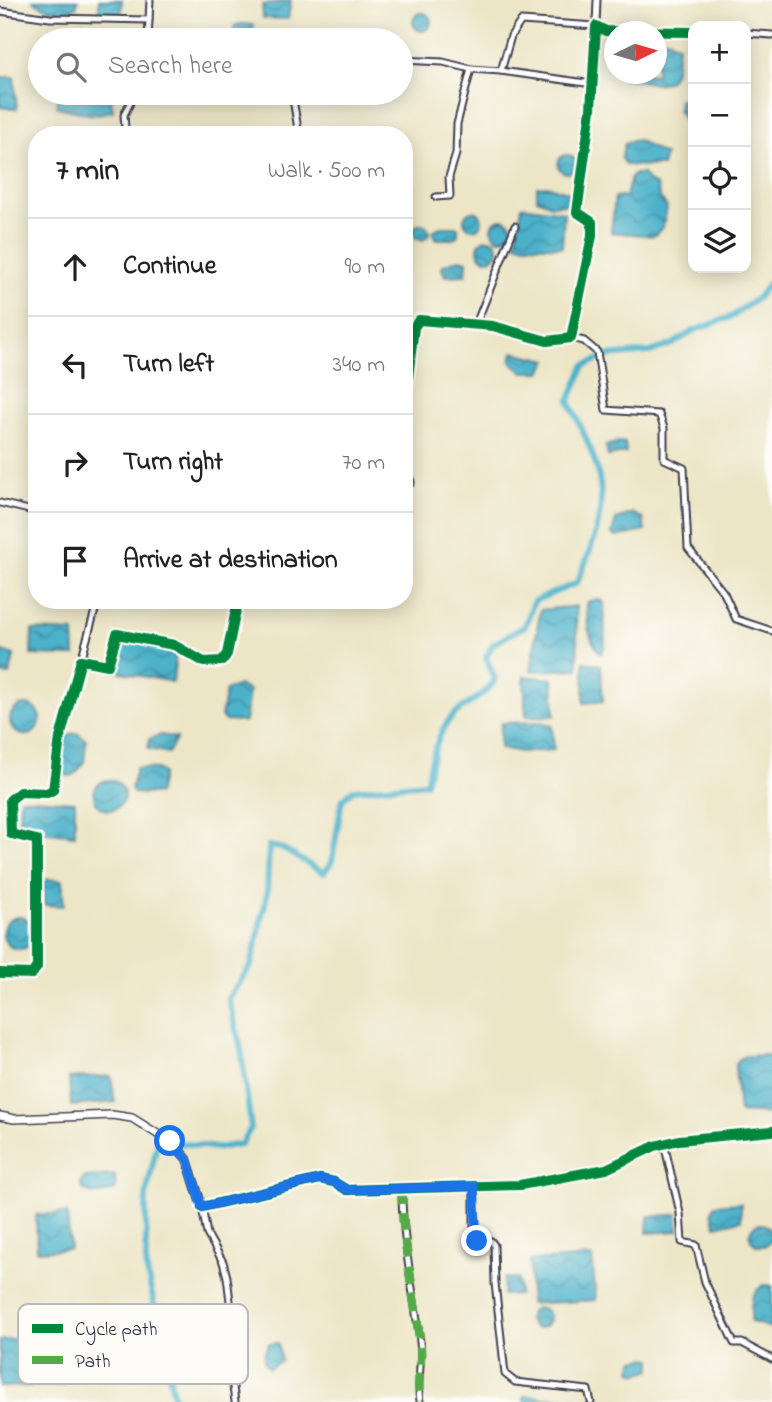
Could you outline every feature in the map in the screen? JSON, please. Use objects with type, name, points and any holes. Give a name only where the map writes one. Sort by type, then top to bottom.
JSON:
[{"type":"street","points":[[149,28],[150,0]]},
{"type":"street","points":[[571,338],[592,236],[592,222],[578,212],[593,84],[597,0]]},
{"type":"street","points":[[0,11],[50,18],[149,20]]},
{"type":"street","points":[[501,71],[511,36],[521,21],[596,26],[606,31],[688,32]]},
{"type":"street","points":[[751,33],[772,34]]},
{"type":"street","points":[[413,61],[443,62],[471,69],[593,84]]},
{"type":"street","points":[[436,197],[450,196],[449,177],[456,155],[457,124],[471,69]]},
{"type":"street","points":[[125,126],[124,115],[129,105]]},
{"type":"street","points":[[294,105],[298,126]]},
{"type":"street","points":[[476,324],[515,226]]},
{"type":"street","points":[[413,344],[416,322],[476,324],[504,328],[547,341],[571,338],[584,341],[597,352],[606,410],[659,414],[664,428],[664,458],[684,468],[689,552],[724,593],[736,619],[772,631]]},
{"type":"street","points":[[0,503],[28,510]]},
{"type":"street","points":[[0,973],[24,976],[32,974],[37,967],[37,840],[11,834],[10,800],[20,792],[47,793],[53,790],[60,737],[95,609]]},
{"type":"street","points":[[81,660],[109,664],[117,634],[174,645],[204,662],[222,661],[229,645],[236,609]]},
{"type":"street","points":[[0,1116],[25,1118],[112,1115],[132,1118],[175,1145],[187,1159],[209,1240],[223,1262],[230,1304]]},
{"type":"street","points":[[202,1207],[320,1179],[334,1182],[347,1190],[402,1186],[520,1185],[606,1169],[664,1143],[772,1132]]},
{"type":"street","points":[[664,1143],[680,1213],[682,1242],[696,1245],[705,1282],[734,1343],[742,1343],[772,1359]]},
{"type":"street","points":[[402,1186],[414,1311],[421,1343],[417,1387],[420,1401]]},
{"type":"street","points":[[474,1186],[474,1238],[491,1241],[494,1245],[495,1283],[505,1374],[515,1382],[588,1390],[591,1402]]},
{"type":"street","points":[[233,1384],[235,1402]]},
{"type":"water","points":[[33,0],[78,0],[76,7],[59,11],[48,9]]},
{"type":"water","points":[[99,0],[122,0],[121,15],[99,11]]},
{"type":"water","points":[[291,0],[288,19],[263,18],[262,5]]},
{"type":"water","points":[[418,13],[426,13],[431,22],[429,29],[418,31],[413,26],[413,18]]},
{"type":"water","points":[[240,24],[254,25],[254,28],[234,26]]},
{"type":"water","points":[[667,39],[678,45],[677,61],[667,81]]},
{"type":"water","points":[[0,77],[14,77],[17,109],[0,107]]},
{"type":"water","points":[[688,97],[688,124],[678,111],[679,100]]},
{"type":"water","points":[[112,105],[113,111],[93,115],[57,107]]},
{"type":"water","points":[[637,140],[665,155],[662,166],[625,165],[621,158],[625,143]]},
{"type":"water","points":[[567,155],[573,158],[576,164],[573,170],[567,173],[561,170],[558,164],[561,158]]},
{"type":"water","points":[[643,174],[649,182],[657,186],[659,196],[667,207],[663,227],[654,236],[611,232],[615,197],[626,196],[631,177]]},
{"type":"water","points":[[549,186],[573,194],[570,204],[551,205],[537,199],[537,187]]},
{"type":"water","points":[[522,206],[564,212],[562,247],[516,244]]},
{"type":"water","points":[[473,211],[481,216],[482,220],[477,228],[473,229],[465,224],[464,220],[469,212]]},
{"type":"water","points":[[502,219],[509,222],[512,229],[509,236],[502,239],[495,236],[492,229],[495,222]]},
{"type":"water","points":[[421,224],[429,232],[421,240],[413,232]]},
{"type":"water","points":[[441,227],[458,227],[458,235],[453,239],[435,239],[432,231]]},
{"type":"water","points":[[488,239],[495,242],[498,249],[495,256],[488,259],[481,256],[478,249],[481,242]]},
{"type":"water","points":[[459,259],[467,261],[466,275],[445,276],[441,266]]},
{"type":"water","points":[[513,352],[548,360],[541,372],[523,372],[511,362]]},
{"type":"water","points":[[625,443],[626,453],[608,456],[606,446]]},
{"type":"water","points":[[632,513],[643,519],[645,531],[616,537],[612,534],[616,520]]},
{"type":"water","points":[[597,599],[604,602],[605,645],[601,654],[591,636],[587,616],[587,602]]},
{"type":"water","points":[[576,606],[578,669],[531,671],[540,610]]},
{"type":"water","points":[[32,630],[74,632],[75,656],[31,655]]},
{"type":"water","points":[[118,639],[176,649],[173,682],[115,671]]},
{"type":"water","points":[[0,651],[14,655],[10,675],[0,674]]},
{"type":"water","points":[[584,662],[601,665],[603,701],[584,703]]},
{"type":"water","points":[[524,676],[553,679],[555,716],[526,716]]},
{"type":"water","points":[[239,685],[249,691],[245,722],[225,721],[221,716],[226,690]]},
{"type":"water","points":[[25,705],[31,706],[39,714],[39,726],[31,734],[25,735],[19,734],[11,726],[10,720],[11,714],[19,706]]},
{"type":"water","points":[[540,722],[552,725],[554,750],[522,752],[500,748],[501,723]]},
{"type":"water","points":[[77,733],[86,740],[84,763],[74,775],[67,776],[60,771],[60,748],[66,735]]},
{"type":"water","points":[[161,735],[177,738],[168,753],[148,749],[149,739]]},
{"type":"water","points":[[136,768],[157,769],[163,773],[158,794],[133,793],[131,788]]},
{"type":"water","points":[[109,780],[120,784],[124,795],[120,806],[109,810],[98,806],[94,795],[98,784]]},
{"type":"water","points":[[20,798],[75,802],[75,835],[19,828]]},
{"type":"water","points":[[43,879],[62,880],[64,906],[44,905]]},
{"type":"water","points":[[19,917],[30,922],[35,933],[30,944],[19,949],[8,944],[3,933],[8,922]]},
{"type":"water","points":[[772,1055],[772,1114],[739,1112],[735,1067],[738,1060],[745,1056]]},
{"type":"water","points":[[111,1076],[115,1102],[71,1106],[69,1078]]},
{"type":"water","points":[[115,1175],[116,1189],[112,1191],[93,1194],[81,1187],[81,1181],[85,1177]]},
{"type":"water","points":[[741,1203],[741,1220],[716,1226],[712,1213],[715,1205]]},
{"type":"water","points":[[67,1213],[70,1249],[37,1251],[36,1215]]},
{"type":"water","points":[[678,1214],[678,1231],[647,1233],[648,1217]]},
{"type":"water","points":[[757,1224],[765,1224],[772,1231],[772,1239],[765,1246],[757,1246],[750,1239],[750,1231]]},
{"type":"water","points":[[592,1257],[596,1300],[530,1304],[530,1261]]},
{"type":"water","points":[[504,1278],[518,1279],[519,1295],[503,1295]]},
{"type":"water","points":[[764,1285],[772,1286],[772,1328],[751,1322],[753,1296]]},
{"type":"water","points":[[539,1308],[546,1311],[549,1318],[546,1325],[539,1328],[532,1325],[529,1318],[532,1311]]},
{"type":"water","points":[[18,1339],[18,1384],[64,1384],[0,1387],[0,1341]]},
{"type":"water","points":[[278,1343],[281,1361],[269,1368],[264,1360],[264,1353],[269,1344]]},
{"type":"water","points":[[652,1359],[652,1369],[638,1374],[631,1370],[634,1360]]},
{"type":"water","points":[[524,1396],[576,1399],[576,1402],[524,1402]]},
{"type":"waterway","points":[[154,1304],[146,1267],[146,1195],[158,1140],[217,1148],[241,1144],[251,1128],[241,1048],[228,998],[251,966],[267,894],[269,846],[281,848],[324,873],[332,861],[342,800],[353,790],[426,783],[434,750],[444,727],[454,714],[485,692],[495,679],[486,658],[493,644],[525,626],[534,601],[577,583],[596,531],[601,491],[591,452],[569,401],[584,366],[607,356],[650,352],[673,344],[693,331],[733,316],[757,298],[772,280]]},
{"type":"waterway","points":[[171,1384],[175,1402]]},
{"type":"marked path","points":[[402,1186],[406,1244],[421,1349],[420,1401]]},
{"type":"cycle path","points":[[413,336],[414,327],[419,320],[493,326],[547,341],[571,338],[592,236],[592,222],[577,212],[591,109],[596,26],[606,31],[688,32]]},
{"type":"cycle path","points":[[0,973],[32,974],[37,967],[37,840],[11,834],[10,800],[20,792],[47,793],[53,790],[60,738],[81,660],[108,665],[117,634],[174,645],[204,662],[222,661],[227,654],[236,609]]},
{"type":"cycle path","points":[[202,1207],[320,1179],[334,1182],[347,1190],[520,1185],[606,1169],[655,1146],[679,1140],[772,1131]]},
{"type":"route","points":[[170,1141],[187,1159],[202,1207],[320,1179],[334,1182],[347,1190],[402,1186],[474,1186],[474,1238],[477,1241]]}]
